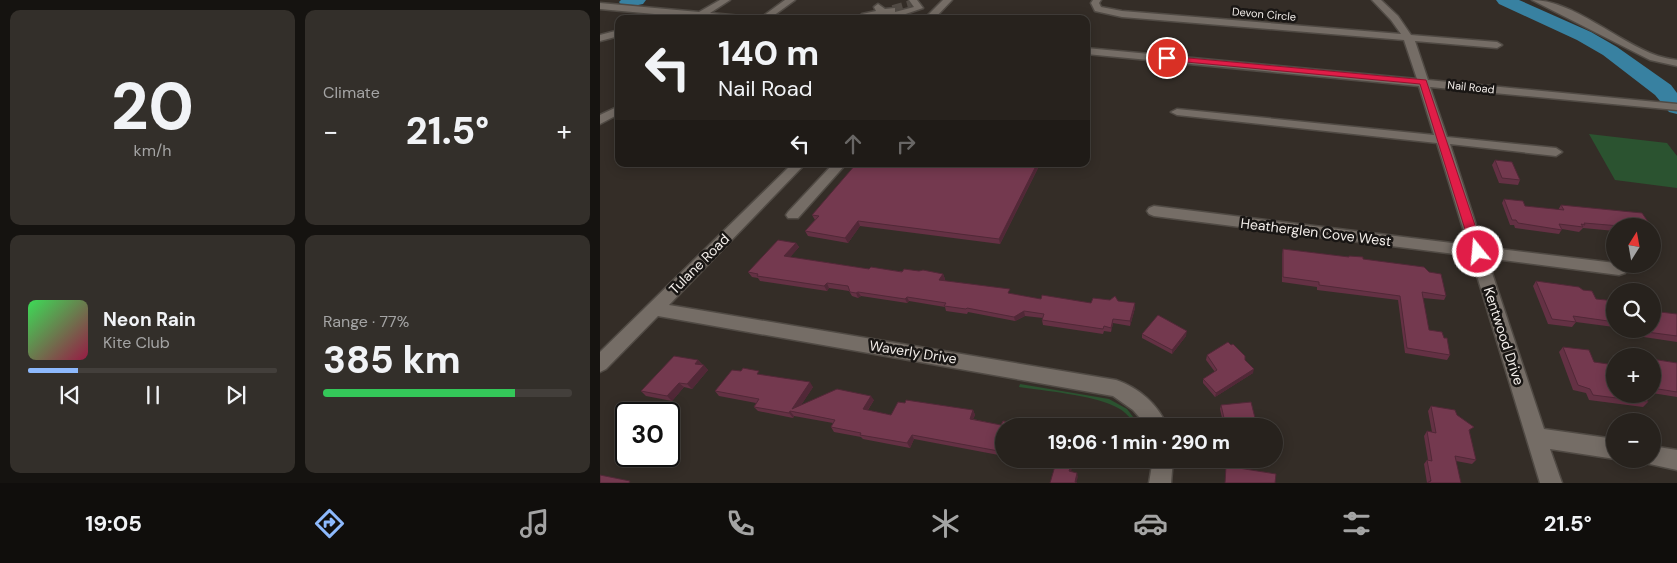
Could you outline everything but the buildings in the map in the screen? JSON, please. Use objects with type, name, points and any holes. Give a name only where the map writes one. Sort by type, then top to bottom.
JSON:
[{"type":"street","points":[[600,6],[701,15],[726,0]]},
{"type":"street","points":[[769,15],[791,0]]},
{"type":"street","points":[[932,15],[948,0]]},
{"type":"street","name":"Devon Circle","points":[[1097,0],[1095,3],[1098,9],[1122,14],[1408,37]]},
{"type":"street","name":"Kentwood Drive","points":[[1376,0],[1395,18],[1408,37],[1551,483]]},
{"type":"street","points":[[1536,0],[1571,15],[1654,58],[1677,63]]},
{"type":"street","points":[[895,15],[919,8],[912,2]]},
{"type":"street","points":[[868,15],[889,9],[888,15]]},
{"type":"street","points":[[640,15],[649,10]]},
{"type":"street","points":[[662,15],[667,12]]},
{"type":"street","points":[[600,38],[615,33]]},
{"type":"street","points":[[1408,37],[1496,44]]},
{"type":"street","name":"Nail Road","points":[[1090,51],[1677,107]]},
{"type":"street","points":[[600,120],[615,111]]},
{"type":"street","points":[[1177,112],[1556,152]]},
{"type":"street","name":"Tulane Road","points":[[600,364],[796,167]]},
{"type":"street","points":[[793,215],[834,167]]},
{"type":"street","name":"Heatherglen Cove West","points":[[1154,211],[1606,267]]},
{"type":"street","name":"Waverly Drive","points":[[654,309],[1116,388],[1142,405],[1152,418]]},
{"type":"street","points":[[1536,437],[1606,448]]},
{"type":"street","points":[[1661,457],[1677,460]]},
{"type":"street","points":[[1160,483],[1162,468]]},
{"type":"green space","points":[[1589,134],[1667,143],[1677,156],[1677,188],[1615,180]]},
{"type":"green space","points":[[1020,384],[1109,399],[1127,409],[1134,418],[1130,418],[1114,406],[1094,399],[1019,387]]},
{"type":"waterway","points":[[628,2],[637,0]]},
{"type":"waterway","points":[[1505,0],[1584,36],[1610,51],[1663,90],[1677,107]]},
{"type":"tunnel","points":[[893,10],[911,5]]},
{"type":"route","points":[[1167,58],[1424,82],[1478,252]]}]
